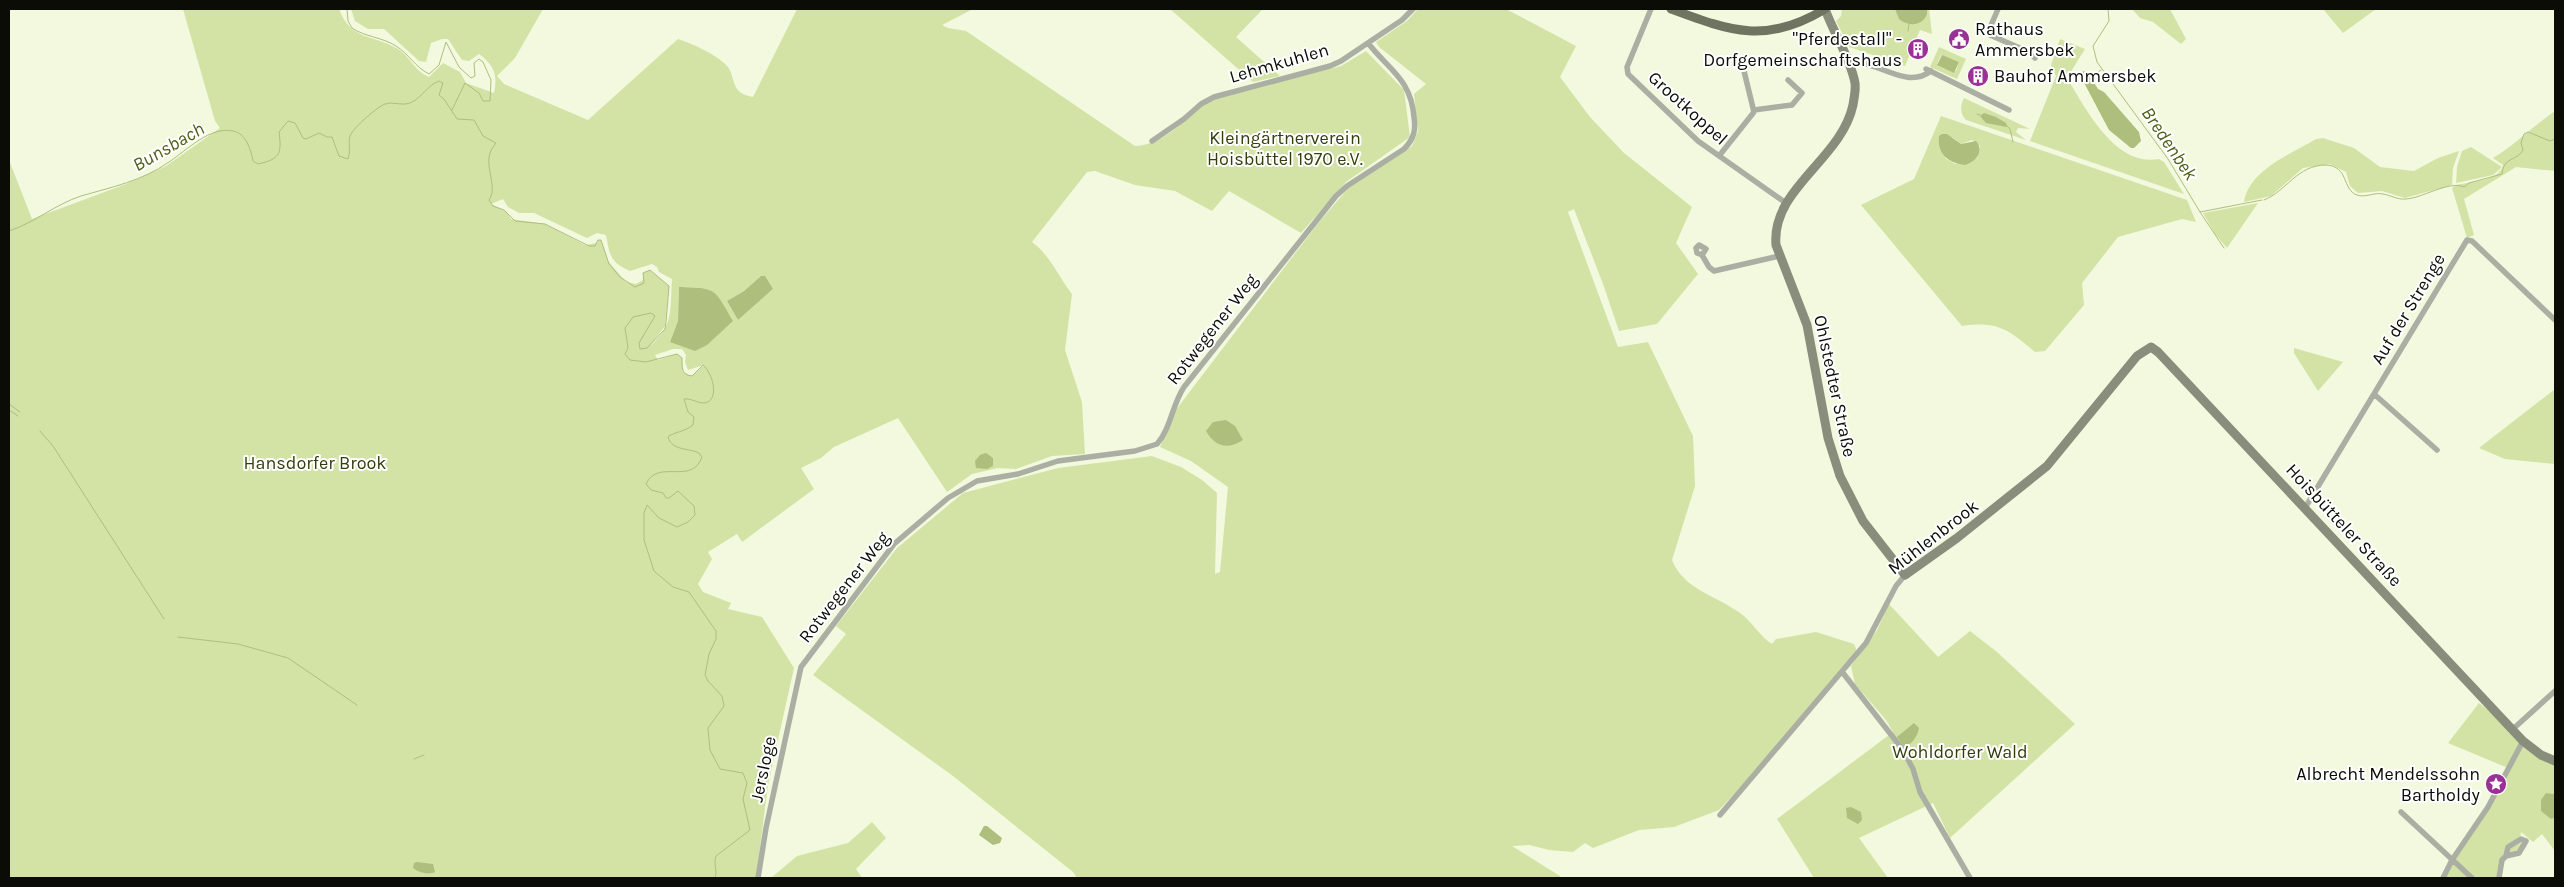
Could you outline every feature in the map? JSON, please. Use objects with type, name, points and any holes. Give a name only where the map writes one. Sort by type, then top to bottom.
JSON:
[{"type":"main road","points":[[1671,9],[1722,26],[1755,32],[1789,26],[1825,9]]},
{"type":"street","name":"Lehmkuhlen","points":[[1152,141],[1206,100],[1254,85],[1330,66],[1402,20],[1413,9]]},
{"type":"street","name":"Grootkoppel","points":[[1651,9],[1626,71],[1670,116],[1719,156],[1786,203]]},
{"type":"street","name":"Ohlstedter Straße","points":[[1825,9],[1849,63],[1855,92],[1844,132],[1786,203],[1775,231],[1778,256],[1807,325],[1828,438],[1840,476],[1863,521],[1905,575]]},
{"type":"street","points":[[1998,9],[1989,30],[1990,35],[2029,52],[2035,58]]},
{"type":"street","name":"Rotwegener Weg","points":[[801,667],[888,550],[956,492],[977,481],[1018,474],[1058,461],[1135,451],[1157,444],[1164,432],[1175,402],[1184,387],[1336,196],[1404,148],[1412,139],[1415,128],[1410,91],[1368,43]]},
{"type":"street","points":[[1849,63],[1862,62],[1906,78],[1926,75],[1928,70],[2008,110]]},
{"type":"street","points":[[1719,156],[1752,116],[1754,110],[1744,71]]},
{"type":"street","points":[[1754,110],[1792,105],[1802,93],[1788,80]]},
{"type":"street","name":"Auf der Strenge","points":[[2305,508],[2467,240],[2472,241],[2555,320]]},
{"type":"street","points":[[1702,255],[1709,267],[1714,271],[1778,256]]},
{"type":"street","name":"Mühlenbrook","points":[[1720,815],[1843,673],[1866,643],[1896,586],[1905,575],[2003,503],[2047,466],[2137,356],[2148,348]]},
{"type":"street","name":"Hoisbütteler Straße","points":[[2148,348],[2158,352],[2523,740],[2541,755],[2555,760]]},
{"type":"street","points":[[2374,394],[2437,450]]},
{"type":"street","name":"Jersloge","points":[[758,878],[766,828],[801,667]]},
{"type":"street","points":[[1843,673],[1903,750],[1913,769],[1920,792],[1970,878]]},
{"type":"street","points":[[2513,729],[2555,691]]},
{"type":"street","points":[[2443,878],[2452,860],[2488,807],[2523,740]]},
{"type":"street","points":[[2401,812],[2472,878]]},
{"type":"street","points":[[2499,878],[2501,862],[2506,856]]},
{"type":"green space","name":"Hansdorfer Brook","points":[[183,9],[339,9],[344,19],[356,32],[398,49],[429,77],[443,63],[460,72],[466,83],[494,93],[494,71],[479,54],[469,61],[462,60],[448,39],[442,39],[431,43],[426,62],[419,61],[384,29],[368,29],[355,21],[351,9],[543,9],[515,58],[497,76],[504,84],[588,120],[678,39],[702,49],[719,59],[728,67],[739,92],[753,97],[797,9],[973,9],[942,25],[966,31],[1135,146],[1147,144],[1167,134],[1214,98],[1341,66],[1366,51],[1404,90],[1410,137],[1346,182],[1301,233],[1229,191],[1212,211],[1175,191],[1135,185],[1095,171],[1087,172],[1032,242],[1049,259],[1072,294],[1065,350],[1082,402],[1085,454],[1052,456],[1016,469],[998,468],[972,474],[947,492],[898,418],[834,447],[821,458],[801,468],[814,489],[742,542],[737,534],[708,552],[712,559],[698,584],[703,592],[731,603],[728,609],[762,617],[794,668],[768,785],[756,878],[9,878],[9,160],[32,219],[126,184],[166,166],[220,128],[215,121]],"holes":[[[503,199],[508,207],[519,213],[534,213],[587,238],[597,233],[606,235],[610,253],[618,265],[630,271],[652,264],[657,267],[659,272],[672,279],[669,316],[667,324],[658,338],[650,346],[665,326],[669,286],[650,270],[643,273],[643,280],[636,284],[626,282],[608,261],[601,240],[598,240],[597,243],[585,245],[545,224],[511,219],[507,212],[491,204]],[[761,276],[773,289],[738,320],[727,301],[744,291]],[[679,287],[708,289],[713,292],[732,321],[670,342],[678,321]],[[673,349],[682,349],[686,355],[685,362],[688,370],[704,365],[692,376],[683,372],[682,358],[677,354],[658,360],[655,355]]]},
{"type":"green space","points":[[1170,9],[1262,10],[1236,37],[1280,76],[1253,82]]},
{"type":"green space","points":[[1418,9],[1506,9],[1576,46],[1560,77],[1590,117],[1624,153],[1692,207],[1676,243],[1698,274],[1657,324],[1619,331],[1574,209],[1568,212],[1618,347],[1648,342],[1693,436],[1695,486],[1672,560],[1685,579],[1704,593],[1735,609],[1772,644],[1776,639],[1816,632],[1854,644],[1857,651],[1747,781],[1719,810],[1674,827],[1639,830],[1593,848],[1585,843],[1573,852],[1549,850],[1529,845],[1512,846],[1561,878],[1077,878],[1073,872],[953,776],[813,675],[846,634],[836,626],[897,548],[963,493],[1058,468],[1152,456],[1181,467],[1202,480],[1217,493],[1215,574],[1220,572],[1228,487],[1191,461],[1160,447],[1175,411],[1319,222],[1351,185],[1412,146],[1418,131],[1414,94],[1426,84],[1379,47],[1376,42],[1407,21]]},
{"type":"green space","points":[[1842,9],[1929,9],[1932,34],[1920,30],[1905,66],[1849,47],[1836,21],[1841,16]]},
{"type":"green space","points":[[2132,9],[2170,9],[2186,39],[2181,44],[2153,22],[2140,18]]},
{"type":"green space","points":[[2323,9],[2376,9],[2343,33]]},
{"type":"green space","points":[[2060,39],[2085,49],[2067,78],[2083,105],[2104,133],[2129,154],[2143,159],[2159,159],[2164,162],[2184,194],[2030,141],[2056,76],[2051,65]]},
{"type":"green space","points":[[1939,47],[1966,59],[1957,79],[1930,67]],"holes":[[[1941,55],[1959,62],[1956,71],[1937,64]]]},
{"type":"green space","points":[[1964,98],[2030,129],[2018,128],[2016,132],[2026,140],[1966,120],[1961,109]]},
{"type":"green space","points":[[2555,111],[2555,171],[2516,167],[2464,199],[2474,235],[2467,238],[2452,188],[2456,185],[2490,178],[2496,174],[2503,165],[2493,158]]},
{"type":"green space","points":[[1941,116],[2187,200],[2196,222],[2182,219],[2118,237],[2082,283],[2084,305],[2045,351],[2035,352],[2002,328],[1984,325],[1962,326],[1861,205],[1914,179]],"holes":[[[1952,137],[1961,144],[1972,140],[1980,146],[1977,158],[1955,164],[1945,158]]]},
{"type":"green space","points":[[2323,138],[2354,148],[2380,167],[2414,171],[2438,158],[2459,151],[2453,168],[2452,185],[2405,198],[2382,191],[2358,193],[2350,186],[2346,172],[2330,164],[2303,168],[2271,196],[2244,202],[2254,181],[2262,172],[2272,164],[2316,139]]},
{"type":"green space","points":[[2471,147],[2502,167],[2493,175],[2456,183],[2457,167],[2462,151]]},
{"type":"green space","points":[[2258,203],[2227,248],[2215,234],[2203,213]]},
{"type":"green space","points":[[2294,348],[2343,362],[2318,391],[2294,353]]},
{"type":"green space","points":[[2555,389],[2555,464],[2505,459],[2479,448]]},
{"type":"green space","name":"Wohldorfer Wald","points":[[1889,604],[1938,657],[1970,631],[1997,652],[2075,724],[1950,838],[1933,803],[1859,838],[1888,878],[1814,878],[1777,819],[1893,732],[1886,720],[1855,684],[1851,666],[1877,630]]},
{"type":"green space","points":[[2479,703],[2555,764],[2555,794],[2546,793],[2551,819],[2555,818],[2555,851],[2542,834],[2533,842],[2521,832],[2520,839],[2523,839],[2519,853],[2506,856],[2499,878],[2443,878],[2488,807],[2508,768],[2448,743]]},
{"type":"green space","points":[[872,822],[886,838],[856,869],[862,878],[771,878],[797,856],[848,843]]},
{"type":"shaded area","points":[[1895,9],[1927,9],[1927,14],[1919,23],[1911,24],[1899,19]]},
{"type":"shaded area","points":[[1942,55],[1959,62],[1954,73],[1937,65]]},
{"type":"shaded area","points":[[2083,71],[2087,72],[2098,89],[2104,92],[2139,132],[2141,141],[2134,148],[2131,148],[2109,130],[2081,77]]},
{"type":"shaded area","points":[[1984,113],[2006,123],[2007,127],[1986,123],[1980,116]]},
{"type":"shaded area","points":[[1947,134],[1961,144],[1976,141],[1980,149],[1976,159],[1965,165],[1949,160],[1940,148],[1939,136]]},
{"type":"shaded area","points":[[761,276],[765,276],[773,289],[738,320],[727,301],[744,291]]},
{"type":"shaded area","points":[[679,287],[708,289],[713,292],[718,296],[733,321],[707,345],[695,351],[670,342],[678,321]]},
{"type":"shaded area","points":[[1226,420],[1235,426],[1243,440],[1227,446],[1213,441],[1206,431],[1213,422]]},
{"type":"shaded area","points":[[986,453],[993,458],[993,466],[987,469],[976,468],[975,461],[980,455]]},
{"type":"shaded area","points":[[1914,723],[1919,728],[1917,734],[1912,742],[1904,747],[1897,737]]},
{"type":"shaded area","points":[[2546,793],[2555,794],[2555,818],[2551,819],[2541,811],[2541,800]]},
{"type":"shaded area","points":[[1851,807],[1861,812],[1862,820],[1858,824],[1847,818],[1846,808]]},
{"type":"shaded area","points":[[984,826],[987,826],[1002,838],[1000,843],[993,845],[979,835]]},
{"type":"shaded area","points":[[414,863],[433,864],[435,872],[427,873],[415,870],[413,868]]},
{"type":"waterway","points":[[347,9],[348,21],[352,28],[396,46],[429,74],[439,65],[446,42],[459,67],[471,78],[475,76],[474,63],[479,59],[483,62],[491,80],[490,101],[483,101],[479,93],[465,83],[452,110]]},
{"type":"waterway","name":"Bredenbek","points":[[2108,9],[2109,21],[2093,46],[2097,62],[2168,159],[2200,212],[2262,200]]},
{"type":"waterway","points":[[1908,31],[1909,24]]},
{"type":"waterway","points":[[2091,77],[2101,70]]},
{"type":"waterway","name":"Bunsbach","points":[[9,231],[72,199],[126,183],[159,169],[207,135],[224,130],[238,132],[245,138],[253,161],[258,164],[271,160],[278,154],[280,146],[279,132],[288,121],[295,123],[303,138],[306,139],[319,133],[332,137],[339,156],[348,159],[350,136],[371,113],[385,104],[412,102],[439,81],[443,83],[439,95],[444,99],[457,119],[474,120],[483,136],[496,143],[491,150],[489,159],[492,184],[489,200],[493,206],[504,210],[515,221],[545,224],[589,246],[595,246],[598,240],[601,240],[609,264],[620,277],[635,287],[644,283],[643,273],[650,270],[669,286],[665,329],[647,348],[640,349],[639,343],[655,316],[651,313],[633,317],[625,328],[628,348],[625,354],[630,360],[646,362],[677,354],[682,358],[683,370],[686,374],[692,376],[703,365],[712,380],[714,392],[709,401],[701,403],[684,399],[688,412],[694,417],[693,425],[668,437],[673,445],[699,453],[702,457],[697,465],[691,470],[658,473],[651,477],[646,484],[651,490],[663,493],[666,498],[669,498],[678,491],[694,506],[695,515],[688,522],[677,527],[659,518],[647,505],[644,513],[644,540],[654,571],[673,587],[689,592],[716,631],[716,639],[709,654],[705,675],[722,696],[724,706],[708,728],[710,750],[720,769],[743,773],[747,783],[743,799],[750,830],[716,856],[715,878]]},
{"type":"waterway","points":[[2006,125],[2010,129],[2013,142]]},
{"type":"waterway","name":"Bredenbek","points":[[2264,200],[2307,169],[2326,165],[2338,169],[2349,188],[2357,195],[2380,194],[2400,199],[2412,198],[2451,186],[2464,187],[2469,183],[2502,174],[2505,164],[2523,150],[2521,143],[2524,134],[2528,132],[2550,141],[2555,139]]},
{"type":"waterway","points":[[2200,212],[2224,248]]},
{"type":"waterway","points":[[9,404],[20,412]]},
{"type":"waterway","points":[[9,410],[18,416]]},
{"type":"waterway","points":[[40,431],[53,446],[164,619]]},
{"type":"waterway","points":[[178,637],[238,644],[288,658],[357,705]]},
{"type":"waterway","points":[[414,759],[424,755]]},
{"type":"place","name":"Rathaus Ammersbek","points":[[1959,39]]},
{"type":"place","name":"\"Pferdestall\" - Dorfgemeinschaftshaus","points":[[1918,49]]},
{"type":"place","name":"Bauhof Ammersbek","points":[[1978,76]]},
{"type":"place","name":"Albrecht Mendelssohn Bartholdy","points":[[2496,784]]},
{"type":"park label","name":"Kleingärtnerverein Hoisbüttel 1970 e.V.","points":[[1285,148]]}]
